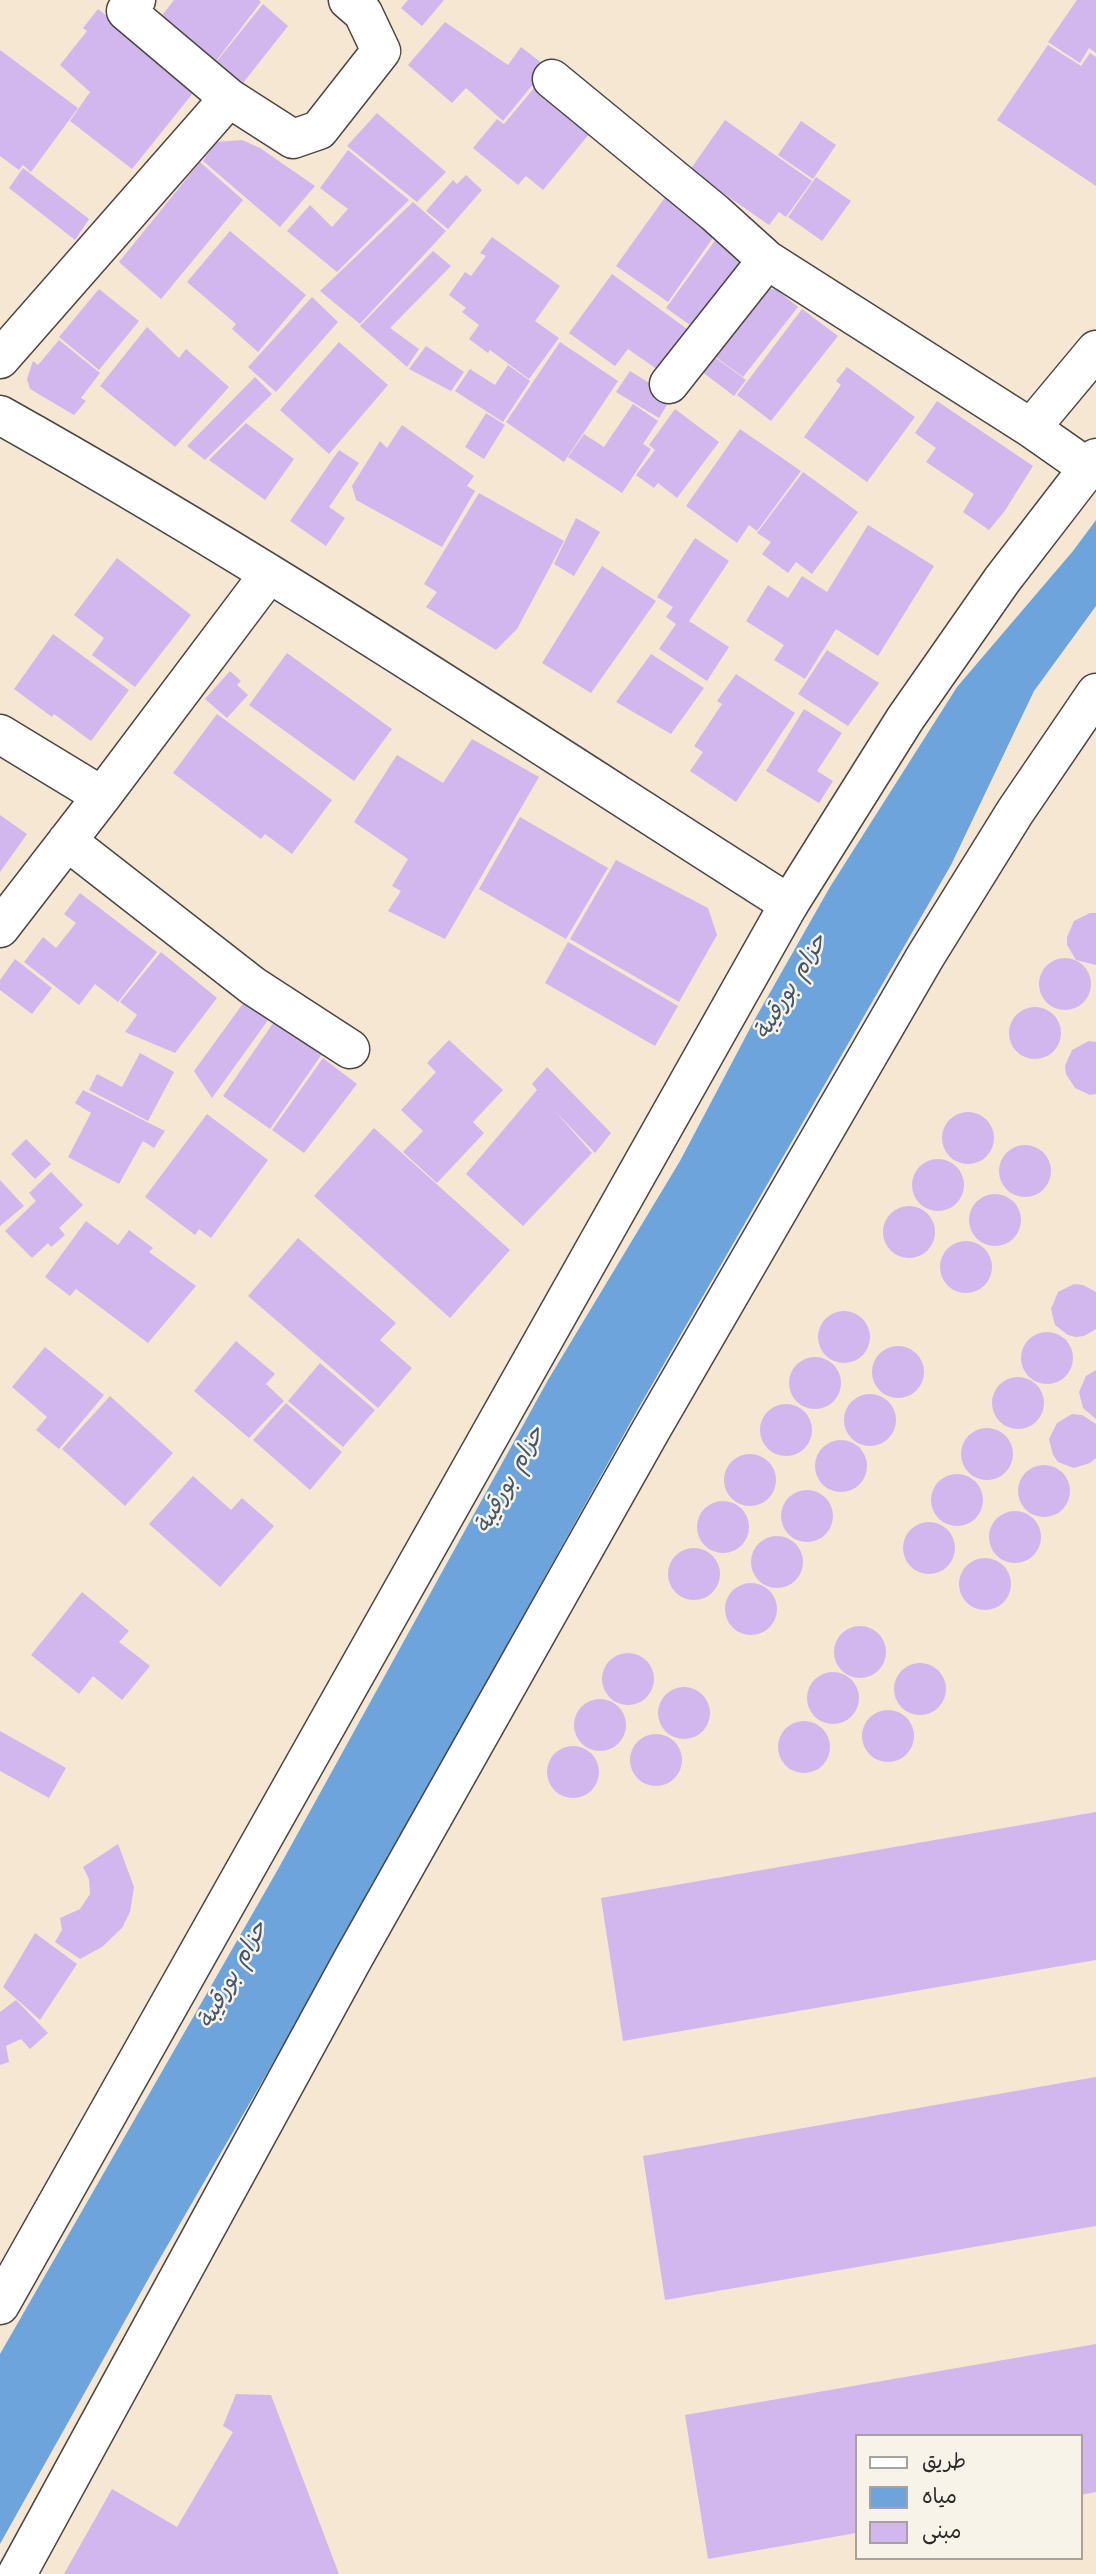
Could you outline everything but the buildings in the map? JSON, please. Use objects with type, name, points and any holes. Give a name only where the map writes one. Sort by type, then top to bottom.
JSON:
[{"type":"main road","points":[[136,0],[127,11],[229,98],[293,139],[318,130],[381,51],[363,13],[348,0]]},
{"type":"main road","points":[[0,2305],[789,904],[905,719],[1002,580],[1092,463],[1031,428],[767,260],[715,213],[552,79]]},
{"type":"main road","points":[[0,359],[229,98]]},
{"type":"main road","points":[[669,384],[767,260]]},
{"type":"main road","points":[[1031,428],[1096,350]]},
{"type":"main road","points":[[0,415],[82,461],[269,574],[789,904]]},
{"type":"main road","points":[[0,928],[269,574]]},
{"type":"main road","points":[[17,2574],[354,1957],[651,1430],[925,957],[1015,812],[1096,693]]},
{"type":"main road","points":[[0,734],[102,796]]},
{"type":"main road","points":[[67,841],[253,985],[350,1049]]},
{"type":"water","name":"حزام بورقيبة","points":[[1096,520],[1096,606],[1034,691],[951,865],[638,1409],[322,1978],[155,2267],[0,2544],[0,2354],[277,1871],[548,1380],[680,1161],[755,1019],[830,887],[957,687],[1073,551]]}]
